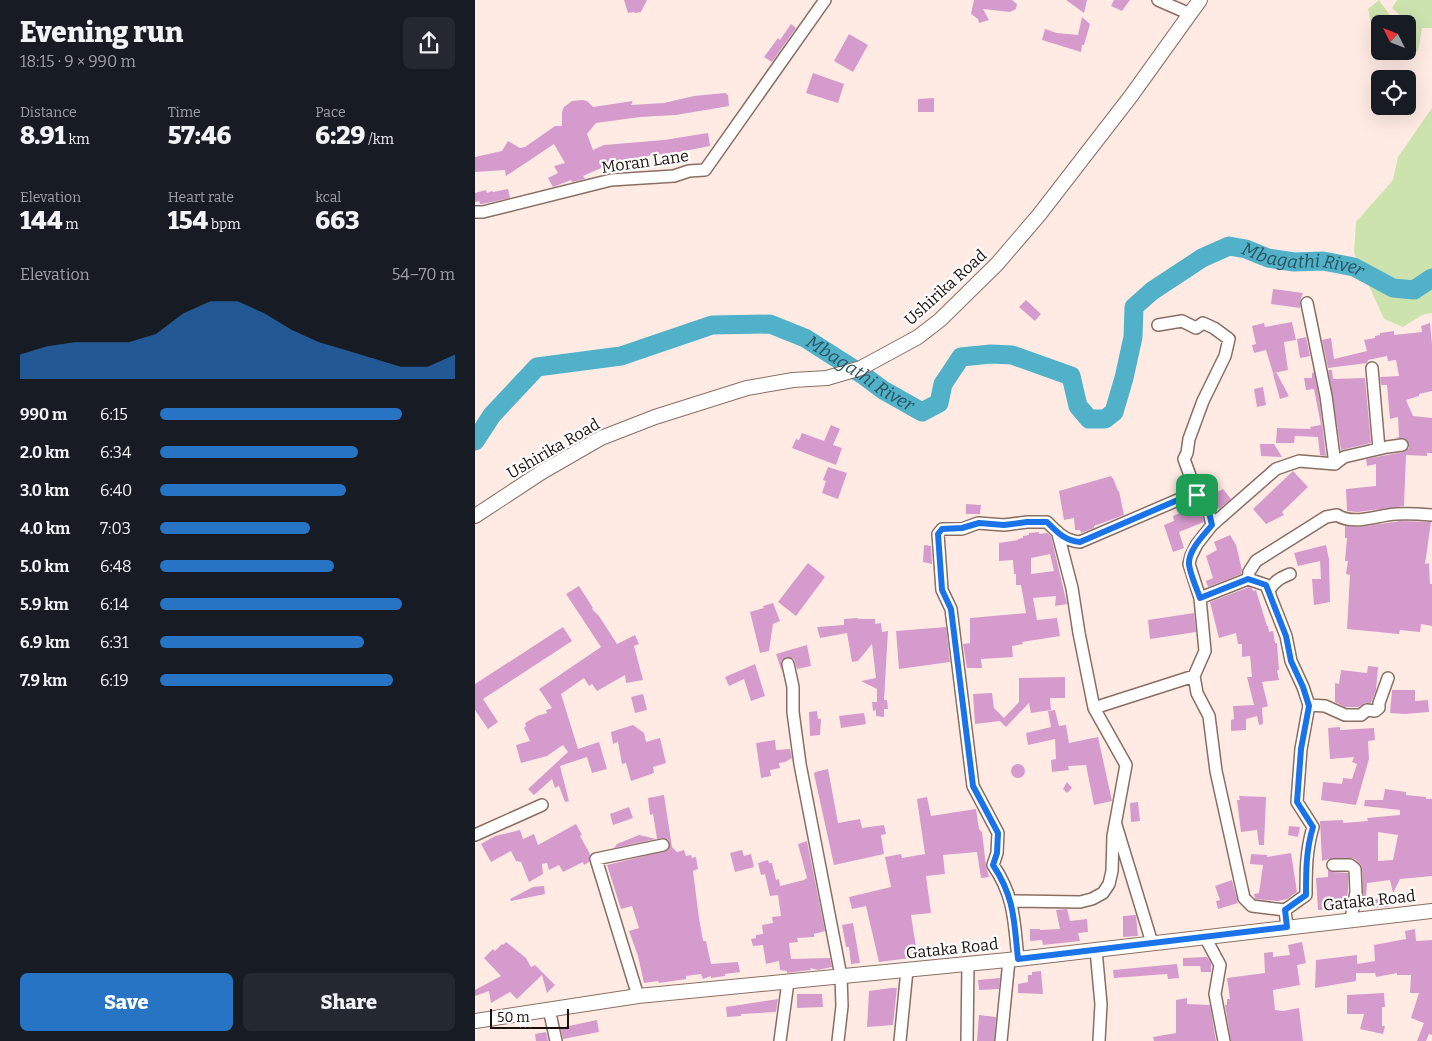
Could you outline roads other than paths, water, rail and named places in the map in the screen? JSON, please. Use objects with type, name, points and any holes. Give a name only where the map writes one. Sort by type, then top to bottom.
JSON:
[{"type":"street","name":"Moran Lane","points":[[475,212],[483,212],[611,180],[674,176],[689,171],[705,170],[825,0]]},
{"type":"street","points":[[1158,0],[1190,14]]},
{"type":"street","name":"Ushirika Road","points":[[475,516],[542,472],[601,438],[646,420],[747,388],[793,380],[827,378],[861,368],[918,337],[940,320],[997,264],[1039,215],[1131,96],[1199,0]]},
{"type":"street","points":[[1307,303],[1326,396],[1335,464]]},
{"type":"street","points":[[1158,325],[1182,321],[1196,328],[1203,323],[1214,328],[1229,339],[1225,356],[1203,401],[1184,459],[1197,495],[1208,508],[1212,525]]},
{"type":"street","points":[[1372,368],[1379,449]]},
{"type":"street","points":[[1291,574],[1279,578],[1269,590],[1286,636],[1291,661],[1309,706],[1301,749],[1297,802],[1313,827],[1308,843],[1305,866],[1306,895],[1285,910],[1252,906],[1244,898],[1216,771],[1209,716],[1197,694],[1194,676],[1205,651],[1200,598],[1189,564],[1191,556],[1197,544],[1212,525],[1276,470],[1299,461],[1335,464],[1344,457],[1402,445]]},
{"type":"street","points":[[1001,1041],[1014,959],[1011,901],[1008,891],[993,865],[997,853],[998,833],[973,786],[951,609],[942,590],[938,534],[942,529],[962,528],[979,523],[1004,525],[1047,522],[1058,534],[1070,541],[1080,542],[1190,494],[1197,495]]},
{"type":"street","points":[[1248,579],[1249,572],[1257,560],[1326,517],[1337,515],[1343,519],[1366,519],[1407,513],[1432,515]]},
{"type":"street","points":[[1011,901],[1080,902],[1092,899],[1103,893],[1109,884],[1112,871],[1113,836],[1126,765],[1094,708],[1072,588],[1058,534]]},
{"type":"street","points":[[1200,598],[1248,579],[1266,585],[1277,612]]},
{"type":"street","points":[[788,664],[793,687],[793,712],[800,764],[841,976],[843,1006],[839,1041]]},
{"type":"street","points":[[1094,708],[1194,676]]},
{"type":"street","points":[[1309,706],[1325,706],[1345,714],[1361,716],[1367,710],[1375,711],[1379,708],[1388,678]]},
{"type":"street","points":[[475,835],[542,806]]},
{"type":"street","points":[[1115,822],[1152,943]]},
{"type":"street","points":[[638,996],[596,859],[663,845]]},
{"type":"street","points":[[1333,865],[1350,865],[1355,869],[1356,892],[1351,919]]},
{"type":"street","points":[[1285,910],[1287,927]]},
{"type":"street","name":"Gataka Road","points":[[475,1021],[638,996],[968,964],[1432,911]]},
{"type":"street","points":[[1205,937],[1220,965],[1215,994],[1224,1041]]},
{"type":"street","points":[[1096,950],[1101,1004],[1099,1041]]},
{"type":"street","points":[[967,1041],[968,964]]},
{"type":"street","points":[[899,1041],[907,970]]},
{"type":"street","points":[[780,1041],[788,982]]},
{"type":"street","points":[[549,1009],[556,1041]]},
{"type":"waterway","name":"Mbagathi River","points":[[475,441],[492,415],[537,367],[621,356],[712,325],[770,324],[805,338],[883,390],[922,412],[939,403],[943,384],[961,357],[991,354],[1012,355],[1071,376],[1078,406],[1089,419],[1105,419],[1114,412],[1124,378],[1133,337],[1134,307],[1152,291],[1202,258],[1229,246],[1246,249],[1268,258],[1294,262],[1323,261],[1354,267],[1393,288],[1414,290],[1432,278]]}]
